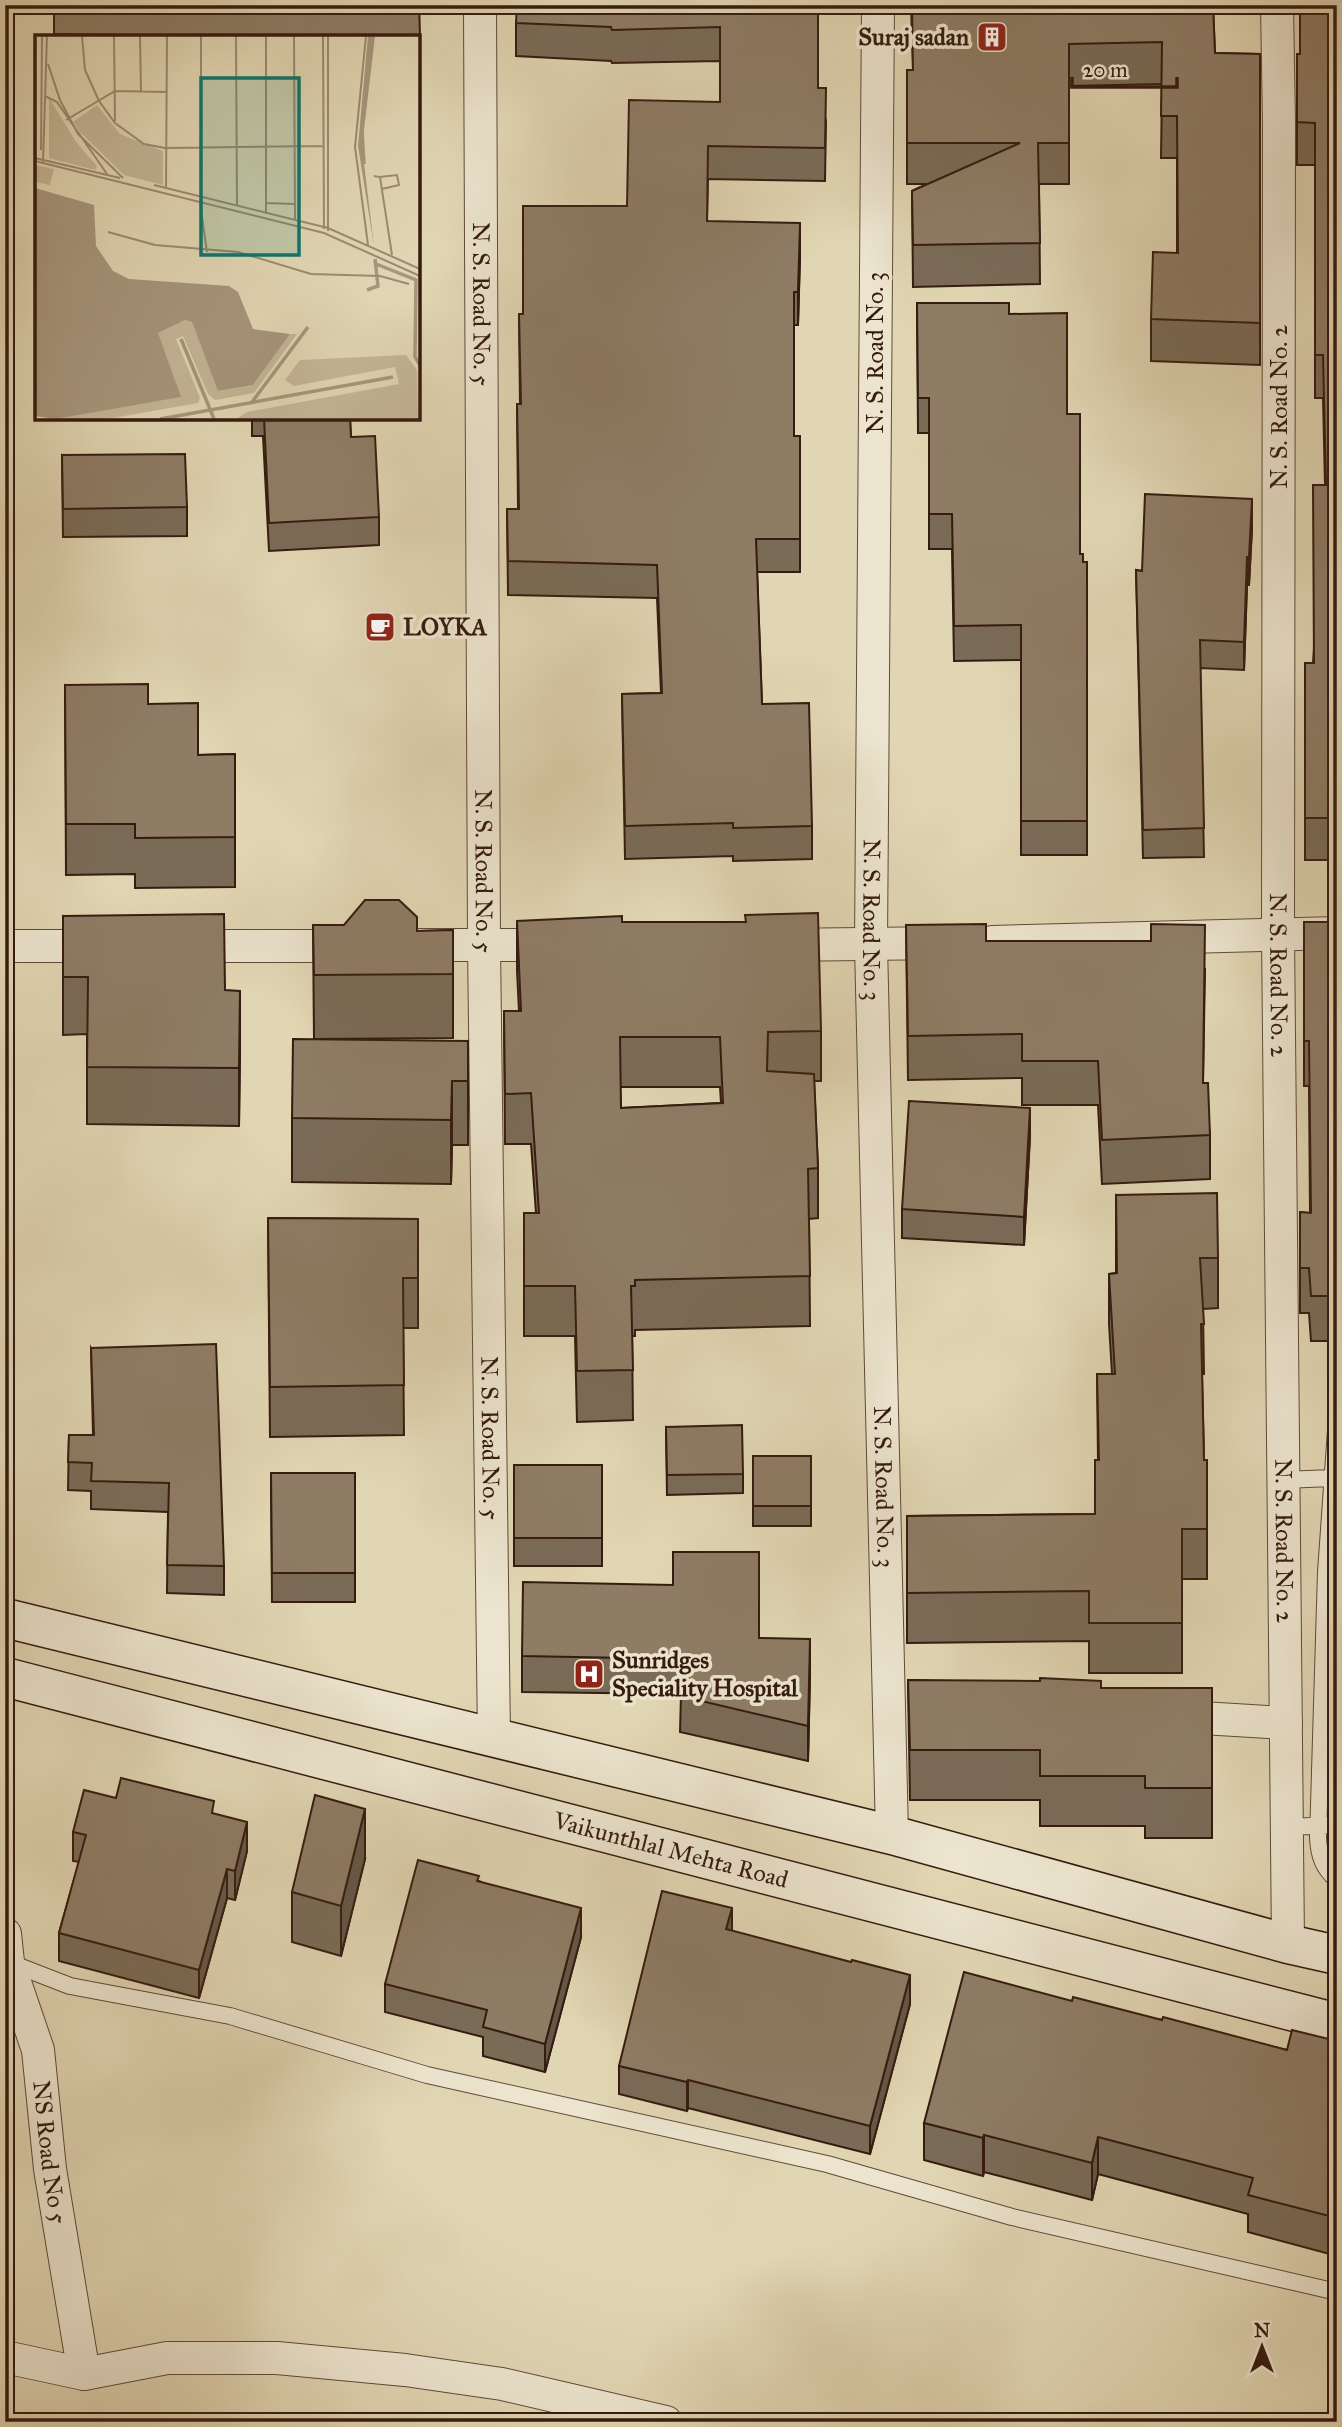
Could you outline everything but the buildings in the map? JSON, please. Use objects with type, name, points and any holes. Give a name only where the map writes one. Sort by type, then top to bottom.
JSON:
[{"type":"main road","points":[[5,1618],[891,1835],[1288,1944],[1337,1955]]},
{"type":"main road","name":"Vaikunthlal Mehta Road","points":[[5,1677],[1337,2023]]},
{"type":"street","name":"N. S. Road No. 5","points":[[480,5],[484,945],[494,1738]]},
{"type":"street","name":"N. S. Road No. 3","points":[[878,5],[871,945],[901,1702],[891,1835]]},
{"type":"street","name":"N. S. Road No. 2","points":[[1277,5],[1278,934],[1288,1944]]},
{"type":"street","points":[[747,945],[871,945],[1337,933]]},
{"type":"street","points":[[5,946],[581,945]]},
{"type":"street","points":[[1146,1715],[1286,1723]]},
{"type":"street","name":"NS Road No 5","points":[[7,1948],[38,2050],[50,2169],[84,2374]]},
{"type":"street","points":[[5,2357],[84,2374],[167,2358],[277,2358],[405,2370],[502,2384],[666,2422]]},
{"type":"lane","points":[[1337,1416],[1325,1586],[1326,1825],[1318,1848],[1326,1871],[1337,1880]]},
{"type":"lane","points":[[1283,1479],[1332,1478]]},
{"type":"lane","points":[[1287,1827],[1326,1825]]},
{"type":"lane","points":[[7,1948],[70,1986],[230,2016],[427,2075],[827,2164],[1012,2217],[1337,2292]]},
{"type":"place","name":"Suraj sadan","points":[[992,37]]},
{"type":"place","name":"LOYKA","points":[[380,627]]},
{"type":"place","name":"Sunridges Speciality Hospital","points":[[589,1674]]}]
